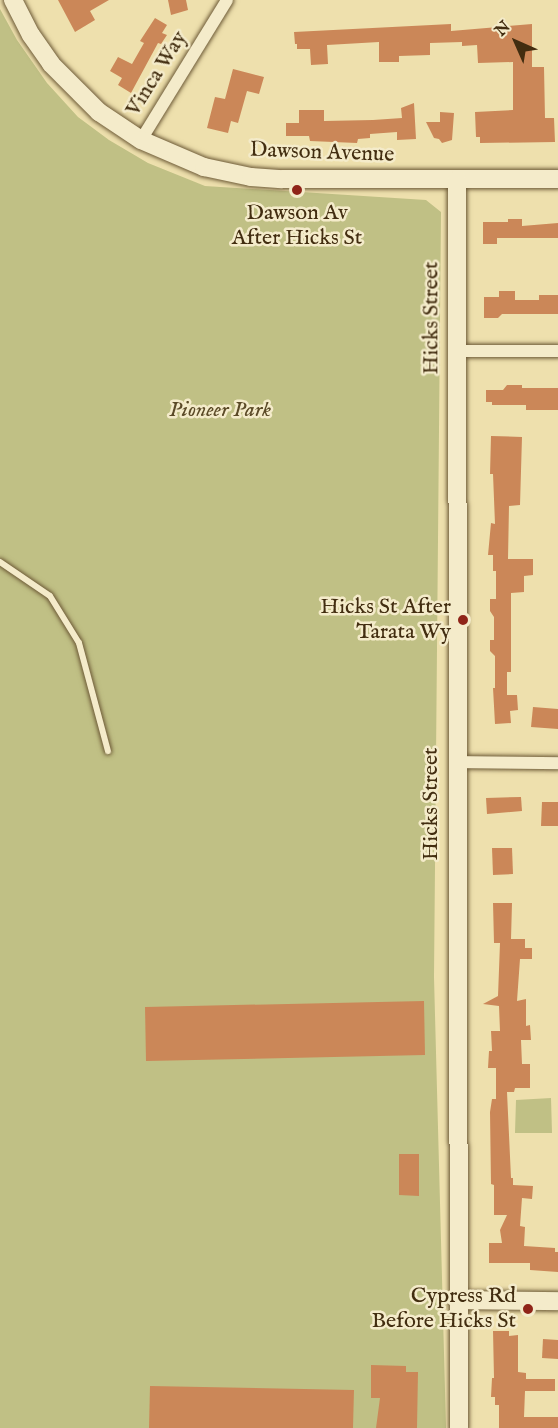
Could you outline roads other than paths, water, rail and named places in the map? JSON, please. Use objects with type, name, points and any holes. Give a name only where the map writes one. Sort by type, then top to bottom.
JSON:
[{"type":"street","name":"Dawson Avenue","points":[[13,0],[31,35],[59,74],[99,112],[141,140],[186,161],[251,177],[558,179]]},
{"type":"street","name":"Vinca Way","points":[[141,140],[227,0]]},
{"type":"street","name":"Hicks Street","points":[[457,180],[456,762],[459,1428]]},
{"type":"street","points":[[456,351],[558,351]]},
{"type":"street","points":[[456,762],[558,763]]},
{"type":"street","points":[[457,1300],[558,1301]]},
{"type":"lane","points":[[0,562],[50,596],[79,643],[108,751]]},
{"type":"place","name":"Dawson Av After Hicks St","points":[[297,190]]},
{"type":"place","name":"Hicks St After Tarata Wy","points":[[463,620]]},
{"type":"place","name":"Cypress Rd Before Hicks St","points":[[528,1309]]},
{"type":"park label","name":"Pioneer Park","points":[[220,411]]}]
